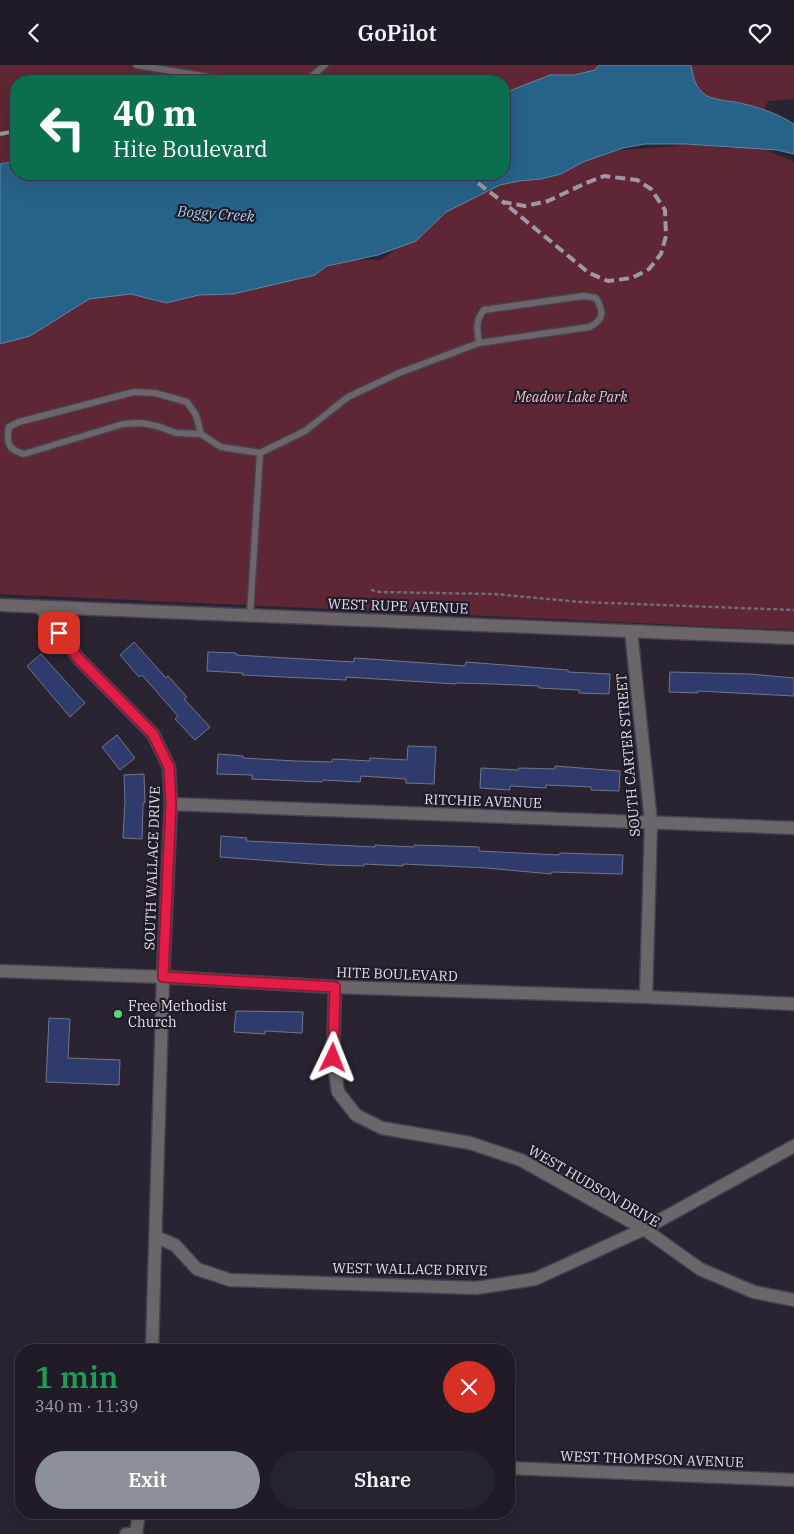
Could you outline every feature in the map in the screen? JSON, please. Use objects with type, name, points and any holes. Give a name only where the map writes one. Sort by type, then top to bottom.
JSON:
[{"type":"street","name":"WEST RUPE AVENUE","points":[[0,605],[794,637]]},
{"type":"street","name":"SOUTH WALLACE DRIVE","points":[[40,607],[78,658],[153,734],[169,767],[171,804],[163,977],[152,1344]]},
{"type":"street","name":"SOUTH CARTER STREET","points":[[631,631],[651,822],[646,997]]},
{"type":"street","name":"RITCHIE AVENUE","points":[[171,804],[794,828]]},
{"type":"street","name":"HITE BOULEVARD","points":[[0,971],[163,977],[335,987],[646,997],[794,1004]]},
{"type":"street","name":"WEST HUDSON DRIVE","points":[[335,987],[333,1058],[338,1092],[356,1115],[382,1127],[470,1143],[521,1160],[644,1229],[700,1269],[754,1292],[794,1300]]},
{"type":"street","name":"WEST WALLACE DRIVE","points":[[156,1237],[175,1245],[197,1269],[230,1281],[476,1287],[535,1279],[644,1229],[794,1146]]},
{"type":"street","name":"WEST THOMPSON AVENUE","points":[[515,1468],[794,1480]]},
{"type":"street","points":[[126,1534],[136,1534],[138,1519]]},
{"type":"lane","points":[[136,65],[197,75]]},
{"type":"lane","points":[[313,75],[325,65]]},
{"type":"lane","points":[[200,434],[196,415],[187,402],[155,393],[134,392],[19,422],[9,427],[7,436],[9,446],[15,452],[24,454],[123,424],[141,423],[158,426],[176,433],[200,434],[221,447],[260,453],[305,431],[348,397],[399,373],[479,343],[590,327],[598,323],[602,313],[601,306],[596,298],[583,295],[484,310],[477,319],[476,327],[479,343]]},
{"type":"lane","points":[[250,615],[260,453]]},
{"type":"path","points":[[371,590],[380,592],[494,593],[581,602],[794,610]]},
{"type":"green space","points":[[0,65],[599,65],[594,73],[550,75],[510,91],[510,75],[10,75],[10,162],[0,163]]},
{"type":"green space","points":[[607,65],[794,65],[794,99],[768,101],[764,110],[729,100],[701,99]]},
{"type":"green space","name":"Meadow Lake Park","points":[[702,141],[716,147],[733,148],[752,144],[794,162],[794,630],[0,594],[0,342],[50,320],[89,299],[131,294],[166,303],[199,295],[233,294],[315,275],[342,259],[381,260],[472,193],[560,164],[621,150],[675,146]]},
{"type":"water","name":"Boggy Creek","points":[[599,65],[691,65],[696,84],[707,96],[762,109],[794,124],[794,154],[777,150],[686,144],[645,144],[623,148],[583,162],[561,174],[500,185],[446,212],[416,241],[378,255],[327,266],[315,275],[233,294],[199,295],[166,303],[131,294],[89,299],[30,336],[0,344],[0,164],[10,162],[10,180],[510,180],[510,91],[550,75],[574,75],[595,70]]},
{"type":"building","points":[[134,642],[166,678],[168,676],[187,697],[184,699],[210,727],[195,740],[175,719],[178,716],[142,675],[139,677],[120,655]]},
{"type":"building","points":[[208,652],[354,662],[354,658],[465,666],[466,662],[610,674],[609,694],[579,693],[579,690],[539,688],[539,686],[456,684],[346,677],[346,680],[242,675],[243,673],[207,671]]},
{"type":"building","points":[[41,654],[85,703],[70,717],[27,666]]},
{"type":"building","points":[[670,672],[749,674],[794,678],[794,696],[698,691],[698,693],[669,692]]},
{"type":"building","points":[[117,735],[135,758],[120,770],[102,747]]},
{"type":"building","points":[[408,746],[436,747],[434,784],[406,783],[406,779],[361,776],[360,782],[323,780],[322,782],[252,779],[252,775],[217,774],[218,754],[243,756],[243,758],[295,761],[332,762],[333,759],[370,761],[370,758],[407,760]]},
{"type":"building","points":[[555,766],[620,771],[619,791],[591,790],[591,787],[546,785],[546,788],[510,786],[510,790],[480,788],[481,768],[555,769]]},
{"type":"building","points":[[144,774],[145,803],[143,803],[142,839],[123,838],[124,775]]},
{"type":"building","points":[[221,836],[247,838],[246,841],[375,847],[375,845],[414,847],[414,845],[479,847],[479,851],[559,855],[560,853],[623,855],[622,874],[551,872],[551,874],[487,868],[403,864],[403,866],[327,865],[220,857]]},
{"type":"building","points":[[236,1011],[303,1012],[302,1033],[265,1031],[265,1034],[234,1032]]},
{"type":"building","points":[[49,1018],[70,1019],[68,1058],[120,1060],[119,1085],[46,1082]]},
{"type":"railway","points":[[0,134],[10,132]]},
{"type":"railway","points":[[604,176],[637,180],[651,189],[665,210],[666,236],[661,254],[649,269],[632,278],[608,281],[589,273],[503,202],[525,206],[548,201],[604,176]]},
{"type":"railway","points":[[474,180],[503,202]]},
{"type":"place","name":"Free Methodist Church","points":[[118,1014]]},
{"type":"route","points":[[59,633],[78,658],[153,734],[169,767],[171,804],[163,977],[335,987],[333,1058]]}]
